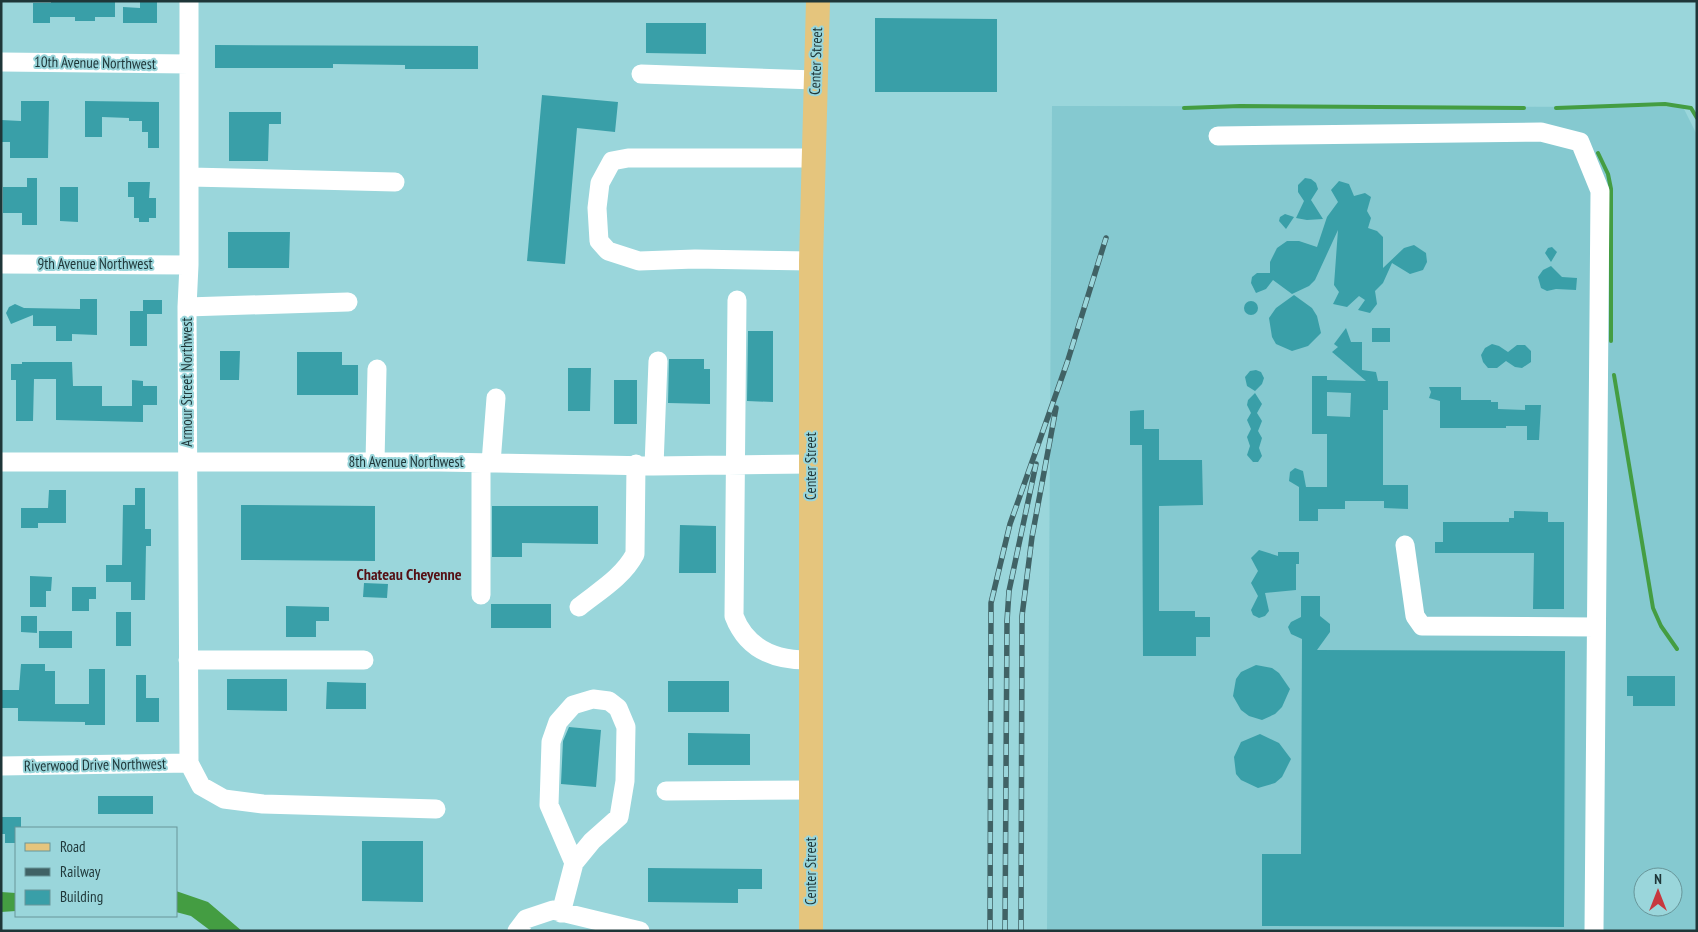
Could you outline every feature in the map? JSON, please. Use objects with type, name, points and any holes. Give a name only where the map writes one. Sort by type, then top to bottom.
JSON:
[{"type":"main road","name":"Center Street","points":[[810,931],[811,261],[812,158],[818,1]]},
{"type":"street","name":"Armour Street Northwest","points":[[189,1],[190,178],[187,307],[189,764]]},
{"type":"street","name":"10th Avenue Northwest","points":[[1,62],[189,64]]},
{"type":"street","points":[[641,74],[816,80]]},
{"type":"street","points":[[1218,136],[1541,132],[1580,142],[1600,191],[1594,931]]},
{"type":"street","points":[[811,261],[695,259],[639,261],[608,251],[599,241],[597,228],[600,183],[612,161],[628,158],[812,158]]},
{"type":"street","points":[[190,178],[395,182]]},
{"type":"street","name":"9th Avenue Northwest","points":[[1,264],[189,265]]},
{"type":"street","points":[[737,300],[734,616],[740,632],[759,650],[798,660],[811,660]]},
{"type":"street","points":[[187,307],[348,302]]},
{"type":"street","points":[[579,607],[619,575],[630,564],[635,554],[658,361]]},
{"type":"street","points":[[376,462],[377,369]]},
{"type":"street","points":[[481,595],[486,463],[496,398]]},
{"type":"street","name":"8th Avenue Northwest","points":[[1,462],[811,464]]},
{"type":"street","points":[[1405,545],[1415,616],[1422,626],[1596,627]]},
{"type":"street","points":[[188,660],[364,660]]},
{"type":"street","points":[[561,913],[574,863],[592,841],[619,817],[625,781],[626,727],[618,708],[609,701],[592,699],[573,705],[558,722],[551,742],[549,804],[574,863]]},
{"type":"street","points":[[189,764],[201,786],[224,800],[263,804],[436,809]]},
{"type":"street","name":"Riverwood Drive Northwest","points":[[1,766],[189,764]]},
{"type":"street","points":[[666,791],[810,790]]},
{"type":"street","points":[[517,931],[526,919],[553,910],[640,931]]},
{"type":"shaded area","points":[[1052,106],[1683,107],[1697,135],[1697,931],[1047,931]]},
{"type":"shaded area","points":[[1,892],[15,893],[15,911],[1,912]]},
{"type":"shaded area","points":[[178,892],[208,902],[242,931],[211,931],[191,916],[178,913]]},
{"type":"building","points":[[51,1],[115,1],[115,17],[95,17],[95,21],[75,21],[75,17],[50,17],[50,23],[33,23],[33,3],[51,3]]},
{"type":"building","points":[[140,1],[157,1],[157,23],[123,23],[123,7],[140,8]]},
{"type":"building","points":[[875,18],[997,19],[997,92],[875,92]]},
{"type":"building","points":[[646,23],[706,23],[706,54],[646,53]]},
{"type":"building","points":[[215,45],[478,46],[478,69],[405,69],[405,65],[333,64],[333,68],[215,68]]},
{"type":"building","points":[[542,95],[618,102],[615,132],[577,128],[565,264],[527,261]]},
{"type":"building","points":[[21,101],[49,101],[48,158],[10,158],[10,142],[1,142],[1,120],[21,121]]},
{"type":"building","points":[[85,101],[159,102],[159,148],[148,148],[148,132],[142,132],[142,121],[129,121],[129,118],[102,117],[102,137],[85,137]]},
{"type":"building","points":[[229,112],[281,112],[281,124],[269,124],[268,161],[229,161]]},
{"type":"building","points":[[27,178],[37,178],[37,225],[22,225],[22,213],[3,213],[3,187],[27,187]]},
{"type":"building","points":[[1305,178],[1311,179],[1316,183],[1318,189],[1311,200],[1323,219],[1307,220],[1296,218],[1304,201],[1298,192],[1298,185]]},
{"type":"building","points":[[1339,181],[1349,184],[1354,196],[1365,193],[1371,197],[1367,211],[1371,218],[1368,228],[1377,231],[1383,237],[1383,268],[1404,248],[1414,245],[1426,253],[1427,262],[1423,270],[1410,274],[1392,263],[1383,283],[1375,291],[1377,304],[1370,313],[1358,310],[1365,300],[1359,296],[1347,307],[1333,304],[1339,292],[1334,285],[1338,230],[1315,280],[1309,286],[1292,294],[1273,280],[1266,289],[1256,293],[1251,283],[1252,277],[1257,273],[1270,273],[1270,262],[1277,248],[1287,241],[1299,241],[1317,247],[1327,217],[1338,202],[1331,190]]},
{"type":"building","points":[[128,182],[150,182],[149,198],[156,198],[156,218],[149,218],[149,222],[139,222],[139,218],[134,218],[134,197],[128,197]]},
{"type":"building","points":[[60,187],[78,187],[78,222],[60,221]]},
{"type":"building","points":[[1285,214],[1294,217],[1286,229],[1279,221],[1280,217]]},
{"type":"building","points":[[228,232],[290,232],[289,268],[228,268]]},
{"type":"building","points":[[1552,247],[1557,252],[1551,262],[1545,253],[1548,248]]},
{"type":"building","points":[[1551,266],[1562,277],[1577,278],[1576,290],[1556,289],[1547,291],[1541,288],[1538,277],[1543,270]]},
{"type":"building","points":[[1294,295],[1312,308],[1317,316],[1321,333],[1308,346],[1292,351],[1276,344],[1272,337],[1269,318],[1276,308]]},
{"type":"building","points":[[80,299],[97,299],[97,335],[72,334],[72,341],[56,341],[56,326],[33,326],[33,315],[11,324],[6,313],[9,307],[15,304],[24,308],[80,309]]},
{"type":"building","points":[[143,300],[162,300],[162,314],[147,314],[147,346],[130,346],[130,311],[143,311]]},
{"type":"building","points":[[1251,301],[1256,303],[1258,308],[1256,313],[1251,315],[1246,313],[1244,308],[1246,303]]},
{"type":"building","points":[[1346,328],[1351,342],[1362,342],[1362,370],[1376,372],[1378,381],[1388,381],[1388,410],[1383,410],[1383,485],[1408,485],[1408,509],[1384,508],[1384,501],[1345,501],[1345,509],[1318,509],[1318,521],[1299,521],[1299,487],[1289,481],[1290,472],[1295,468],[1303,471],[1306,487],[1327,487],[1327,434],[1312,434],[1312,376],[1327,376],[1327,380],[1366,381],[1332,352],[1338,347],[1334,344]],"holes":[[[1327,392],[1351,393],[1350,417],[1327,416]]]},
{"type":"building","points":[[1372,328],[1390,328],[1390,342],[1372,342]]},
{"type":"building","points":[[748,331],[773,331],[773,402],[747,401]]},
{"type":"building","points":[[1492,344],[1508,352],[1517,345],[1525,345],[1531,351],[1531,362],[1522,368],[1515,367],[1506,361],[1497,368],[1488,368],[1483,362],[1481,355],[1485,348]]},
{"type":"building","points":[[220,351],[240,351],[239,380],[220,380]]},
{"type":"building","points":[[297,352],[342,352],[342,365],[358,365],[358,395],[297,395]]},
{"type":"building","points":[[669,359],[704,359],[704,369],[710,369],[710,404],[668,403]]},
{"type":"building","points":[[22,362],[72,362],[73,386],[102,386],[102,406],[132,406],[132,380],[143,381],[143,386],[157,386],[157,405],[143,405],[143,422],[56,420],[56,379],[34,379],[33,421],[16,421],[16,380],[11,380],[11,364],[22,364]]},
{"type":"building","points":[[568,368],[591,368],[590,411],[568,411]]},
{"type":"building","points":[[1256,370],[1261,372],[1264,378],[1262,384],[1255,391],[1247,386],[1245,377],[1250,371]]},
{"type":"building","points":[[614,380],[637,380],[637,424],[614,424]]},
{"type":"building","points":[[1429,387],[1461,387],[1461,400],[1491,400],[1491,402],[1498,402],[1498,409],[1525,410],[1525,405],[1541,405],[1539,440],[1527,440],[1527,426],[1506,426],[1506,428],[1440,428],[1440,401],[1429,398],[1431,392]]},
{"type":"building","points":[[1255,393],[1262,404],[1257,413],[1262,421],[1258,431],[1262,438],[1259,448],[1262,456],[1258,462],[1253,462],[1247,455],[1250,446],[1247,437],[1251,429],[1247,420],[1251,413],[1247,405],[1248,400]]},
{"type":"building","points":[[1144,410],[1144,429],[1159,429],[1159,460],[1202,460],[1203,505],[1159,506],[1159,611],[1195,611],[1195,617],[1210,617],[1210,637],[1196,637],[1196,656],[1143,656],[1142,445],[1130,445],[1130,411]]},
{"type":"building","points":[[135,488],[145,488],[145,529],[151,529],[151,546],[146,546],[145,600],[131,600],[131,582],[106,582],[106,565],[122,565],[123,505],[135,505]]},
{"type":"building","points":[[49,490],[66,490],[66,523],[38,523],[38,528],[21,528],[21,508],[48,508]]},
{"type":"building","points":[[241,505],[375,506],[375,561],[241,560]]},
{"type":"building","points":[[492,506],[598,506],[598,544],[522,543],[522,557],[492,557]]},
{"type":"building","points":[[1514,511],[1548,512],[1548,522],[1564,522],[1564,609],[1533,609],[1534,553],[1435,553],[1435,542],[1443,542],[1443,522],[1509,522],[1509,518],[1514,518]]},
{"type":"building","points":[[680,525],[716,526],[716,573],[679,573]]},
{"type":"building","points":[[1259,550],[1278,556],[1278,552],[1299,552],[1299,564],[1296,564],[1296,590],[1265,593],[1269,611],[1265,616],[1259,618],[1253,615],[1251,610],[1258,596],[1251,583],[1258,571],[1251,558]]},
{"type":"building","points":[[30,576],[52,577],[51,591],[46,591],[46,607],[30,607]]},
{"type":"building","points":[[364,583],[388,584],[387,598],[363,597]]},
{"type":"building","points":[[72,587],[96,587],[96,599],[89,599],[89,611],[72,611]]},
{"type":"building","points":[[1301,596],[1320,596],[1320,616],[1330,624],[1330,632],[1317,650],[1565,651],[1564,927],[1262,926],[1262,854],[1301,854],[1302,639],[1291,634],[1288,627],[1291,622],[1301,617]]},
{"type":"building","points":[[491,604],[551,604],[551,628],[491,628]]},
{"type":"building","points":[[286,606],[329,607],[329,621],[316,621],[316,637],[286,637]]},
{"type":"building","points":[[116,612],[131,612],[131,646],[116,646]]},
{"type":"building","points":[[21,616],[37,616],[37,633],[21,632]]},
{"type":"building","points":[[39,631],[72,631],[72,648],[39,648]]},
{"type":"building","points":[[21,664],[45,664],[45,671],[55,671],[55,704],[89,704],[89,669],[105,669],[105,725],[85,725],[85,722],[18,721],[18,708],[1,708],[1,690],[19,690]]},
{"type":"building","points":[[1256,665],[1272,668],[1279,673],[1290,689],[1282,707],[1275,714],[1262,720],[1249,716],[1241,710],[1233,696],[1236,679],[1241,672]]},
{"type":"building","points":[[136,675],[146,675],[146,698],[159,698],[159,722],[136,722]]},
{"type":"building","points":[[1627,676],[1675,676],[1675,706],[1633,706],[1633,696],[1627,696]]},
{"type":"building","points":[[227,679],[287,679],[287,711],[227,710]]},
{"type":"building","points":[[668,681],[729,681],[729,712],[668,712]]},
{"type":"building","points":[[327,682],[366,683],[366,709],[326,709]]},
{"type":"building","points":[[569,727],[601,730],[596,787],[561,784],[563,741]]},
{"type":"building","points":[[688,733],[750,734],[750,765],[688,765]]},
{"type":"building","points":[[1260,734],[1279,743],[1291,759],[1282,777],[1275,783],[1258,788],[1241,780],[1236,774],[1234,757],[1241,742]]},
{"type":"building","points":[[98,796],[153,796],[153,814],[98,814]]},
{"type":"building","points":[[1,817],[21,817],[21,827],[15,827],[15,843],[5,843],[5,834],[1,834]]},
{"type":"building","points":[[362,841],[423,841],[423,902],[362,901]]},
{"type":"building","points":[[648,868],[762,869],[762,889],[738,889],[738,903],[648,902]]},
{"type":"waterway","points":[[1556,108],[1665,104],[1691,108],[1697,118]]},
{"type":"waterway","points":[[1184,108],[1240,106],[1524,108]]},
{"type":"waterway","points":[[1598,153],[1608,174],[1611,189],[1611,341]]},
{"type":"waterway","points":[[1614,375],[1653,608],[1661,626],[1677,649]]},
{"type":"railway","points":[[990,931],[991,603],[1010,524],[1067,363],[1106,238]]},
{"type":"railway","points":[[1021,931],[1022,616],[1032,537],[1056,408]]},
{"type":"railway","points":[[1005,931],[1007,621],[1009,591],[1036,464]]},
{"type":"district","name":"Chateau Cheyenne","points":[[409,574]]}]
